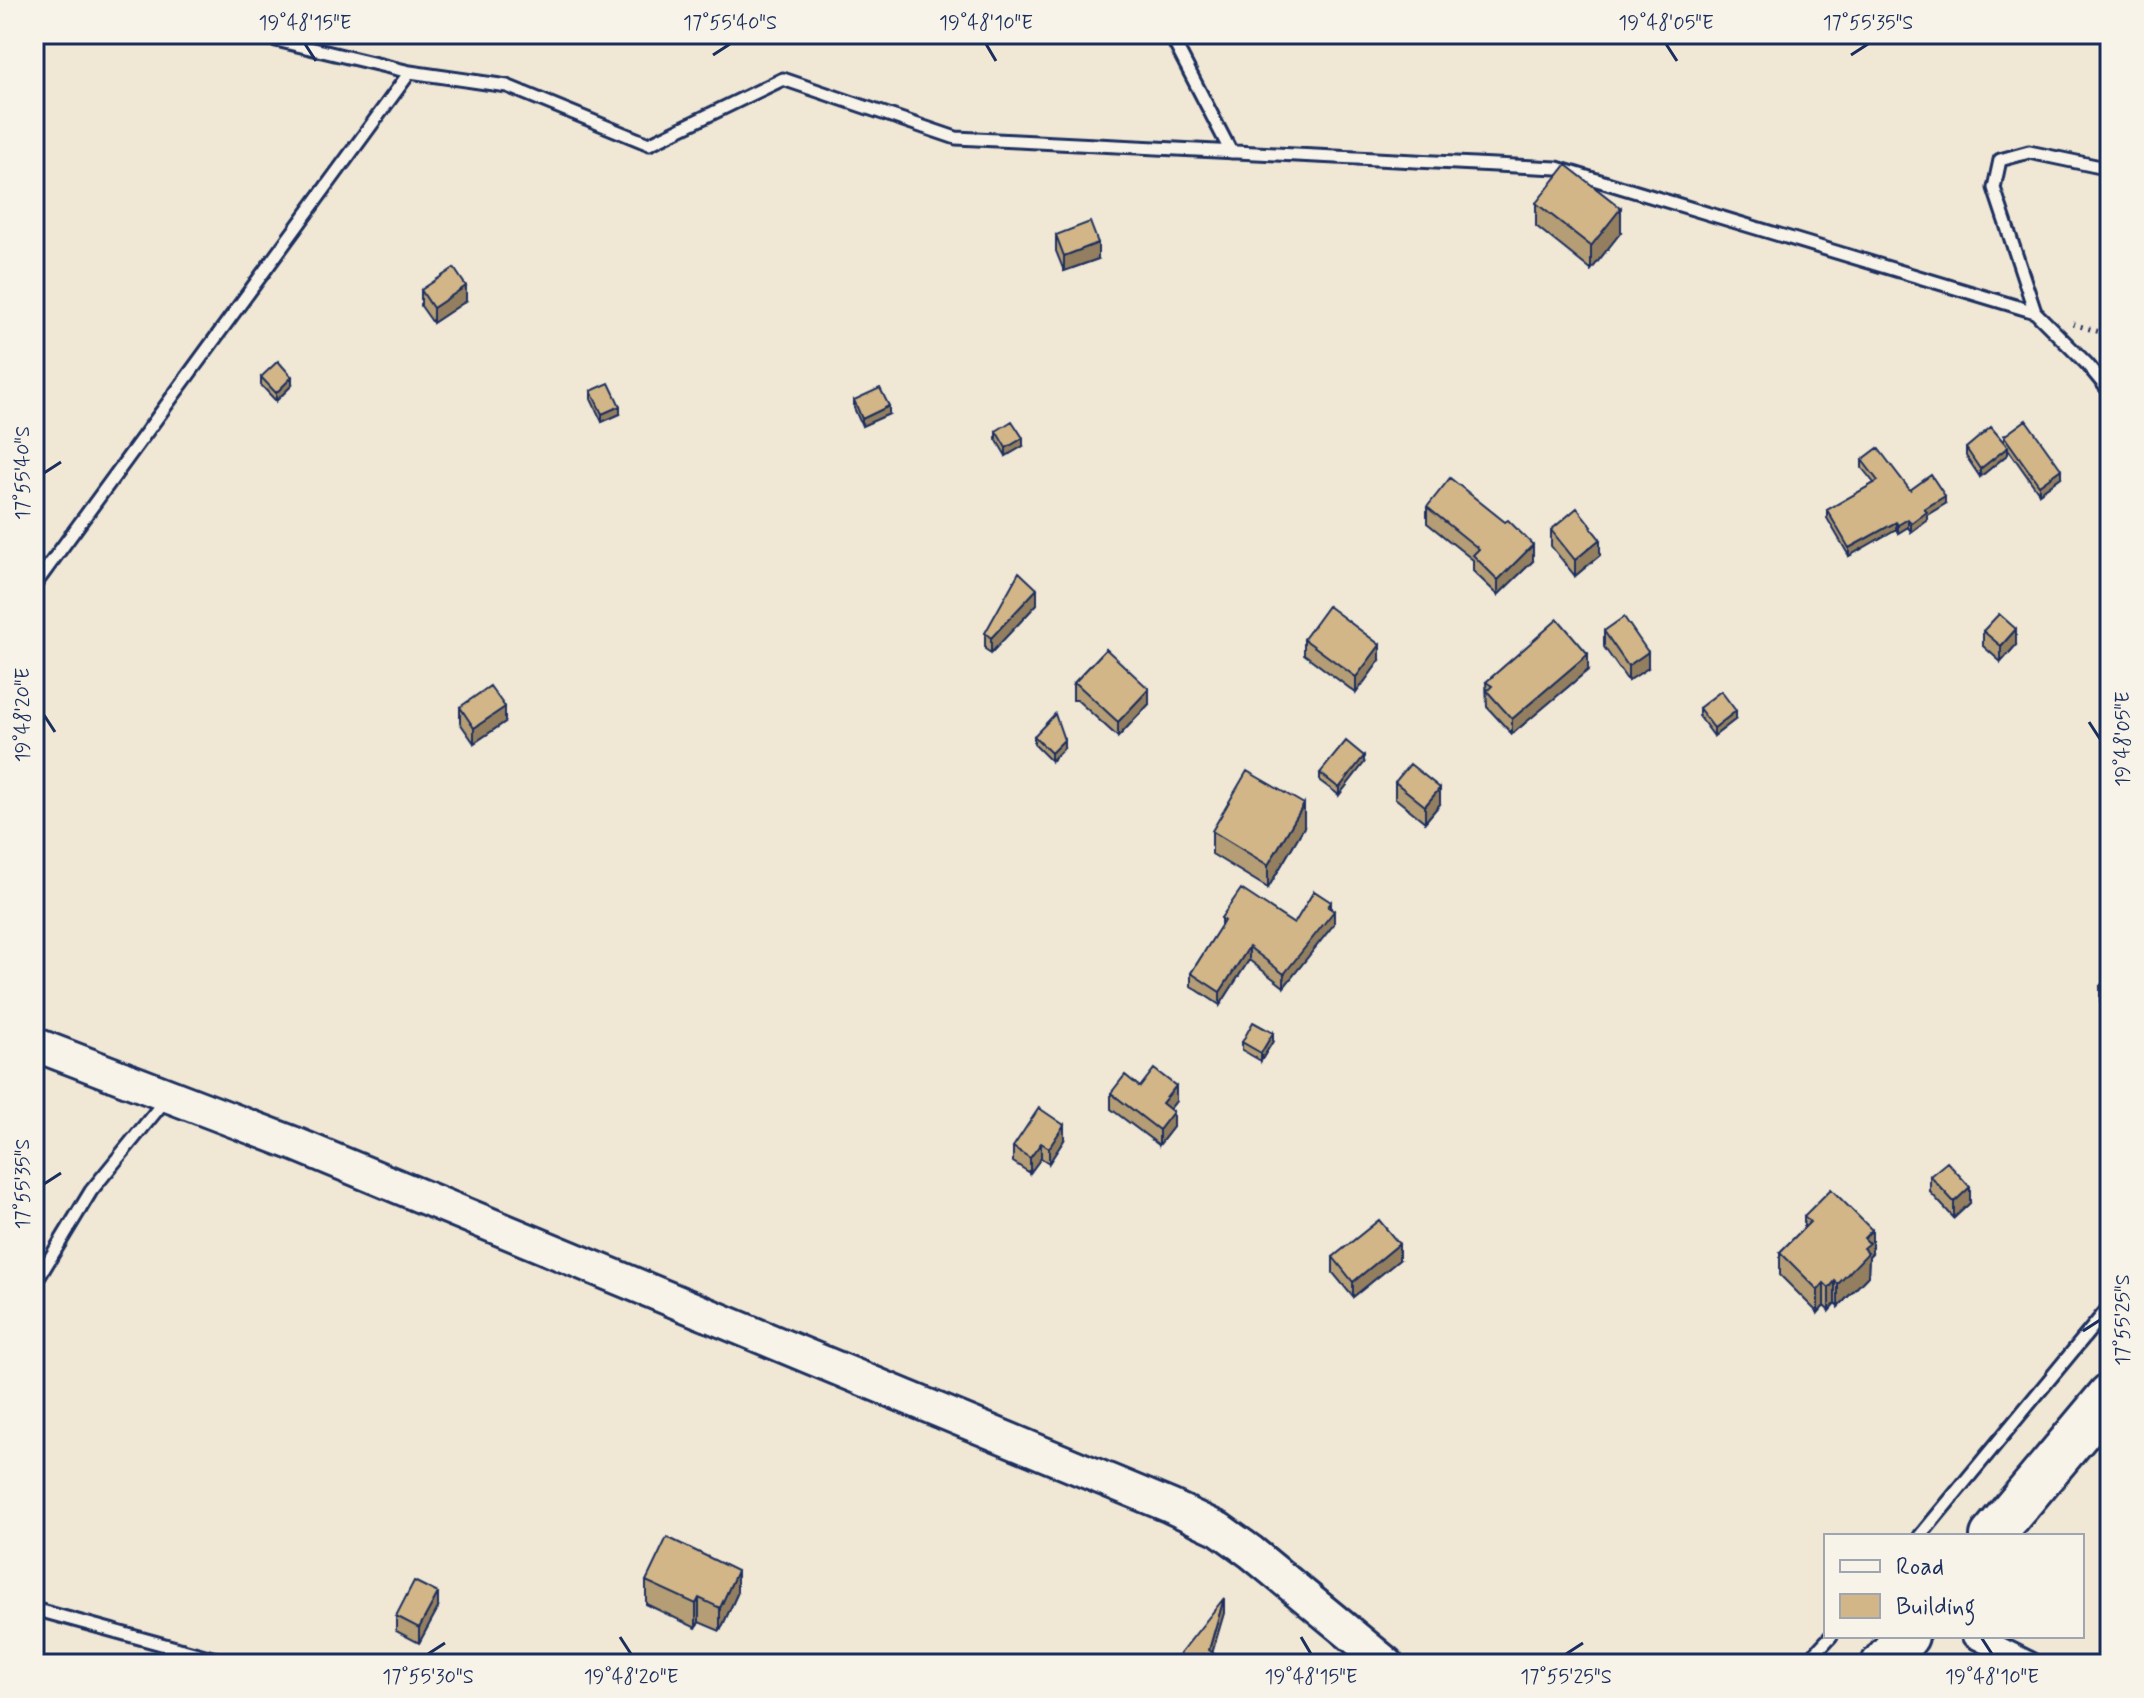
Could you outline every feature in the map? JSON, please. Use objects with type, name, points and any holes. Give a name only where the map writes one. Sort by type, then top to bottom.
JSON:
[{"type":"highway","points":[[1994,1534],[2110,1395]]},
{"type":"highway","points":[[1883,1664],[1905,1638]]},
{"type":"main road","points":[[34,1044],[324,1156],[1219,1529],[1387,1664]]},
{"type":"street","points":[[1978,1638],[2030,1664]]},
{"type":"lane","points":[[251,34],[410,72],[507,86],[649,144],[783,79],[956,138],[1557,168],[2035,312]]},
{"type":"lane","points":[[1170,34],[1231,152]]},
{"type":"lane","points":[[34,586],[410,72]]},
{"type":"lane","points":[[2110,169],[2029,152],[2000,160],[1994,188],[2035,312],[2110,392]]},
{"type":"lane","points":[[34,1285],[91,1191],[169,1096]]},
{"type":"lane","points":[[1922,1534],[2110,1306]]},
{"type":"lane","points":[[34,1609],[234,1664]]},
{"type":"lane","points":[[1805,1664],[1829,1638]]},
{"type":"building","points":[[1566,165],[1621,208],[1591,246],[1536,203]]},
{"type":"building","points":[[1090,222],[1098,243],[1064,256],[1056,235]]},
{"type":"building","points":[[454,268],[466,286],[433,308],[421,290]]},
{"type":"building","points":[[278,361],[292,377],[276,393],[261,377]]},
{"type":"building","points":[[609,383],[620,406],[602,414],[591,391]]},
{"type":"building","points":[[880,388],[889,406],[862,419],[854,400]]},
{"type":"building","points":[[2026,420],[2061,469],[2039,485],[2004,436]]},
{"type":"building","points":[[1012,421],[1023,438],[1006,448],[996,431]]},
{"type":"building","points":[[1991,427],[2008,447],[1980,469],[1966,448]]},
{"type":"building","points":[[1878,448],[1910,490],[1931,475],[1945,496],[1924,509],[1927,512],[1911,524],[1908,519],[1898,525],[1896,522],[1849,548],[1827,510],[1878,481],[1862,460]]},
{"type":"building","points":[[1450,478],[1505,522],[1508,520],[1533,545],[1498,580],[1473,555],[1479,549],[1427,507]]},
{"type":"building","points":[[1577,508],[1600,539],[1575,560],[1551,530]]},
{"type":"building","points":[[1019,572],[1037,589],[991,638],[985,633]]},
{"type":"building","points":[[1328,606],[1380,645],[1356,677],[1304,639]]},
{"type":"building","points":[[1999,614],[2016,629],[2001,646],[1983,631]]},
{"type":"building","points":[[1624,617],[1648,652],[1628,666],[1604,631]]},
{"type":"building","points":[[1558,619],[1588,654],[1512,719],[1487,691],[1492,686],[1486,682]]},
{"type":"building","points":[[1106,649],[1149,689],[1118,722],[1077,684],[1073,684]]},
{"type":"building","points":[[490,686],[505,707],[474,728],[460,707]]},
{"type":"building","points":[[1721,691],[1736,711],[1714,728],[1699,708]]},
{"type":"building","points":[[1055,714],[1064,740],[1051,753],[1034,736]]},
{"type":"building","points":[[1346,741],[1364,756],[1339,788],[1320,773]]},
{"type":"building","points":[[1410,764],[1440,788],[1425,806],[1395,782]]},
{"type":"building","points":[[1247,771],[1304,804],[1268,865],[1212,831]]},
{"type":"building","points":[[1241,889],[1294,924],[1314,891],[1331,902],[1328,907],[1334,911],[1284,974],[1249,947],[1220,992],[1191,973]]},
{"type":"building","points":[[2110,976],[2110,996],[2100,986]]},
{"type":"building","points":[[1253,1022],[1273,1033],[1261,1053],[1242,1042]]},
{"type":"building","points":[[1154,1069],[1176,1086],[1162,1103],[1173,1112],[1159,1130],[1111,1093],[1125,1075],[1140,1087]]},
{"type":"building","points":[[1039,1108],[1064,1125],[1049,1148],[1041,1143],[1030,1158],[1013,1147]]},
{"type":"building","points":[[1947,1162],[1970,1187],[1954,1202],[1930,1176]]},
{"type":"building","points":[[1831,1189],[1872,1230],[1864,1238],[1869,1243],[1863,1248],[1868,1253],[1838,1284],[1835,1281],[1829,1288],[1824,1283],[1818,1290],[1780,1252],[1810,1222],[1804,1216]]},
{"type":"building","points":[[1379,1220],[1399,1244],[1353,1282],[1333,1257]]},
{"type":"building","points":[[667,1537],[737,1571],[720,1608],[699,1598],[696,1604],[646,1581]]},
{"type":"building","points":[[414,1581],[438,1593],[419,1628],[396,1616]]},
{"type":"building","points":[[1224,1598],[1209,1650],[1227,1664],[1172,1664]]}]
